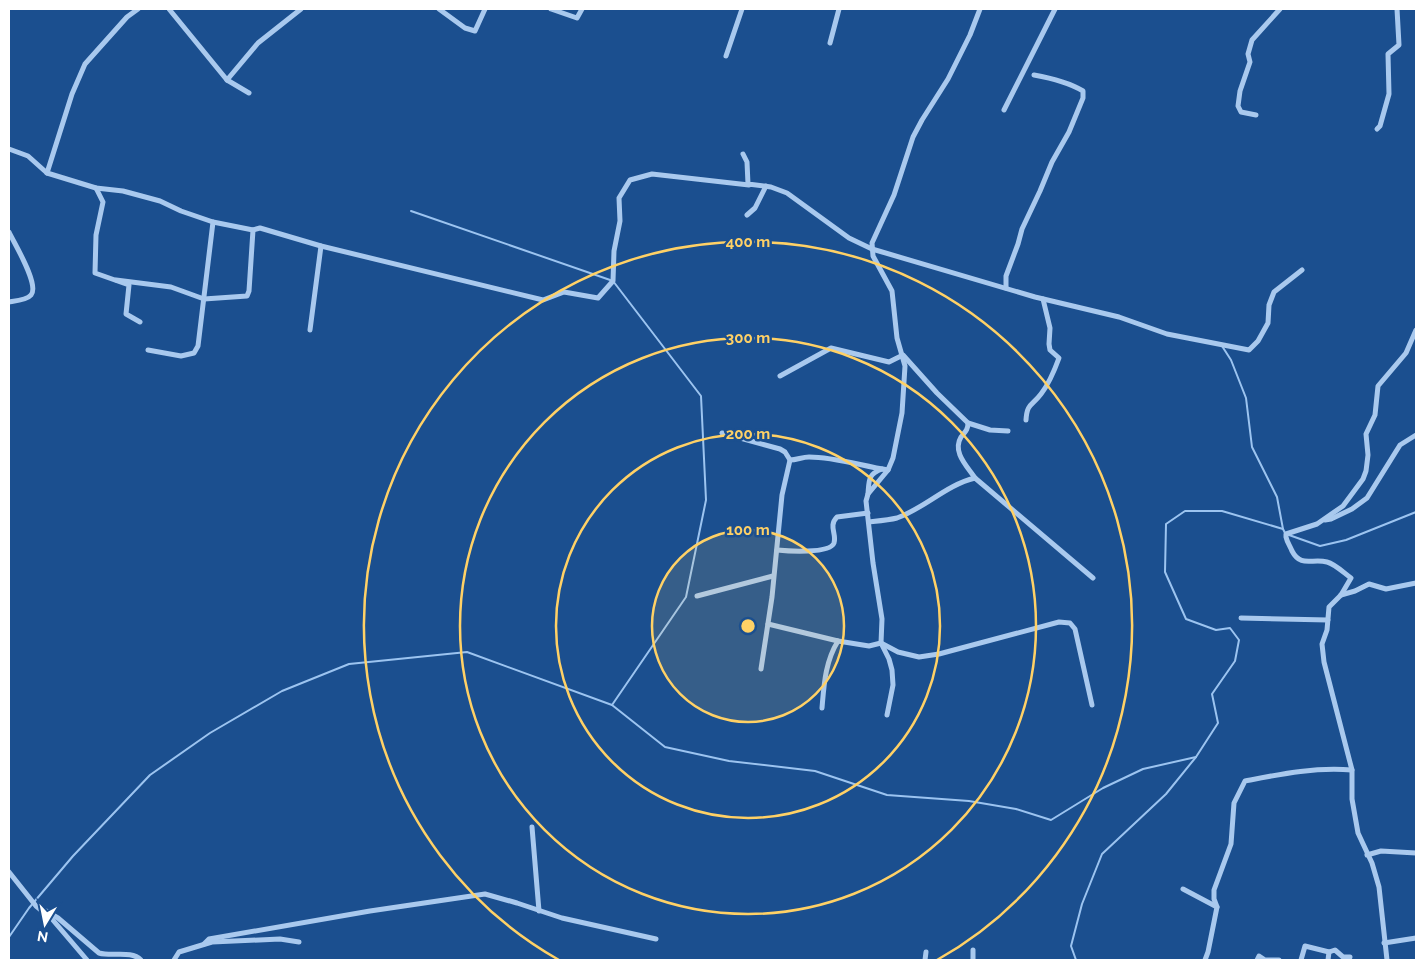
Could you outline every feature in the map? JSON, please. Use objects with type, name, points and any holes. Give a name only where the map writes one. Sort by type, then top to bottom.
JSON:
[{"type":"street","points":[[47,173],[72,94],[85,64],[127,17],[138,9]]},
{"type":"street","points":[[169,9],[227,80],[249,93]]},
{"type":"street","points":[[227,80],[258,43],[302,9]]},
{"type":"street","points":[[439,9],[465,28],[475,31],[486,9]]},
{"type":"street","points":[[551,9],[577,18],[582,9]]},
{"type":"street","points":[[726,56],[742,9]]},
{"type":"street","points":[[830,43],[839,9]]},
{"type":"street","points":[[868,494],[894,454],[902,413],[905,366],[897,338],[892,291],[873,256],[872,249],[875,235],[894,195],[913,137],[948,79],[970,35],[980,9]]},
{"type":"street","points":[[1004,110],[1056,9]]},
{"type":"street","points":[[1256,115],[1241,112],[1238,106],[1240,91],[1250,62],[1248,54],[1252,40],[1280,9]]},
{"type":"street","points":[[1377,129],[1380,126],[1389,94],[1388,54],[1398,45],[1397,9]]},
{"type":"street","points":[[1006,288],[1006,276],[1022,230],[1052,162],[1069,132],[1083,98],[1083,91],[1076,87],[1050,78],[1034,75]]},
{"type":"street","points":[[9,149],[28,156],[47,173],[96,188],[123,191],[152,199],[213,222],[253,230],[260,228],[321,246],[543,300],[564,292],[598,298],[613,282],[614,251],[620,221],[619,198],[630,180],[652,174],[766,186],[787,193],[849,238],[872,249],[1043,299],[1119,317],[1167,334],[1249,350],[1258,341],[1268,323],[1269,305],[1274,292],[1302,270]]},
{"type":"street","points":[[743,154],[747,162],[749,185]]},
{"type":"street","points":[[747,215],[755,208],[766,186]]},
{"type":"street","points":[[96,188],[103,202],[95,243],[95,273],[129,285],[126,314],[140,322]]},
{"type":"street","points":[[148,350],[181,356],[194,353],[198,346],[213,222]]},
{"type":"street","points":[[116,280],[171,287],[204,299],[247,296],[249,291],[253,230]]},
{"type":"street","points":[[9,232],[27,266],[34,290],[28,297],[9,302]]},
{"type":"street","points":[[310,330],[321,246]]},
{"type":"street","points":[[1026,420],[1028,407],[1040,396],[1059,358],[1050,350],[1048,344],[1050,328],[1043,299]]},
{"type":"street","points":[[1387,960],[1384,944],[1382,899],[1372,863],[1360,839],[1354,814],[1351,789],[1352,770],[1324,662],[1322,644],[1326,634],[1329,607],[1341,595],[1351,578],[1328,562],[1315,560],[1299,561],[1286,541],[1286,534],[1310,527],[1346,503],[1363,479],[1368,455],[1366,434],[1375,415],[1378,386],[1406,353],[1416,330]]},
{"type":"street","points":[[780,376],[831,348],[889,362],[903,355]]},
{"type":"street","points":[[903,355],[937,393],[968,423],[990,430],[1008,431]]},
{"type":"street","points":[[968,423],[968,428],[960,439],[958,446],[960,455],[975,478],[1093,578]]},
{"type":"street","points":[[722,434],[780,449],[785,452],[790,460],[782,495],[772,597],[761,669]]},
{"type":"street","points":[[1322,520],[1331,519],[1367,498],[1400,445],[1416,435]]},
{"type":"street","points":[[790,460],[814,457],[885,469]]},
{"type":"street","points":[[885,469],[874,472],[871,476],[866,501],[882,619],[881,643],[892,670],[893,685],[887,716]]},
{"type":"street","points":[[870,522],[897,518],[922,506],[961,481],[975,478]]},
{"type":"street","points":[[777,550],[805,552],[826,549],[833,546],[832,527],[837,517],[868,513]]},
{"type":"street","points":[[696,596],[773,576]]},
{"type":"street","points":[[1341,595],[1369,584],[1386,589],[1416,583]]},
{"type":"street","points":[[1241,618],[1328,620]]},
{"type":"street","points":[[768,624],[838,642],[869,646],[881,643],[898,652],[919,657],[939,654],[1059,622],[1070,623],[1075,629],[1092,705]]},
{"type":"street","points":[[822,708],[828,662],[832,650],[838,642]]},
{"type":"street","points":[[1205,960],[1217,907],[1214,899],[1214,890],[1231,844],[1234,803],[1244,781],[1307,770],[1327,768],[1352,770]]},
{"type":"street","points":[[532,827],[539,910]]},
{"type":"street","points":[[1367,856],[1381,851],[1416,853]]},
{"type":"street","points":[[9,872],[36,906],[58,918],[99,953],[106,955],[132,955],[141,960]]},
{"type":"street","points":[[1183,889],[1217,907]]},
{"type":"street","points":[[204,944],[209,939],[485,894],[562,918],[656,939]]},
{"type":"street","points":[[42,909],[87,960]]},
{"type":"street","points":[[1384,944],[1416,938]]},
{"type":"street","points":[[174,960],[179,952],[212,942],[280,939],[299,942]]},
{"type":"street","points":[[1301,960],[1305,946],[1330,952],[1335,950],[1343,957],[1350,957]]},
{"type":"street","points":[[973,950],[973,960]]},
{"type":"street","points":[[925,960],[926,952]]},
{"type":"street","points":[[1328,960],[1330,952]]},
{"type":"street","points":[[1257,960],[1258,956],[1265,960],[1280,960]]},
{"type":"waterway","points":[[411,211],[613,281],[701,396],[706,500],[686,597],[612,705]]},
{"type":"waterway","points":[[1222,346],[1231,360],[1246,398],[1252,447],[1277,497],[1283,529]]},
{"type":"waterway","points":[[1076,960],[1071,946],[1082,904],[1102,854],[1166,794],[1196,757],[1218,723],[1212,694],[1235,661],[1239,640],[1230,628],[1216,630],[1186,619],[1165,572],[1166,524],[1185,511],[1222,511],[1283,529],[1285,533]]},
{"type":"waterway","points":[[1289,535],[1320,546],[1346,540],[1416,512]]},
{"type":"waterway","points":[[9,937],[29,908],[73,856],[150,775],[210,733],[282,691],[349,664],[467,652],[612,705],[665,747],[729,761],[815,771],[887,795],[969,801],[1016,809],[1051,820],[1103,788],[1143,769],[1196,757]]}]
